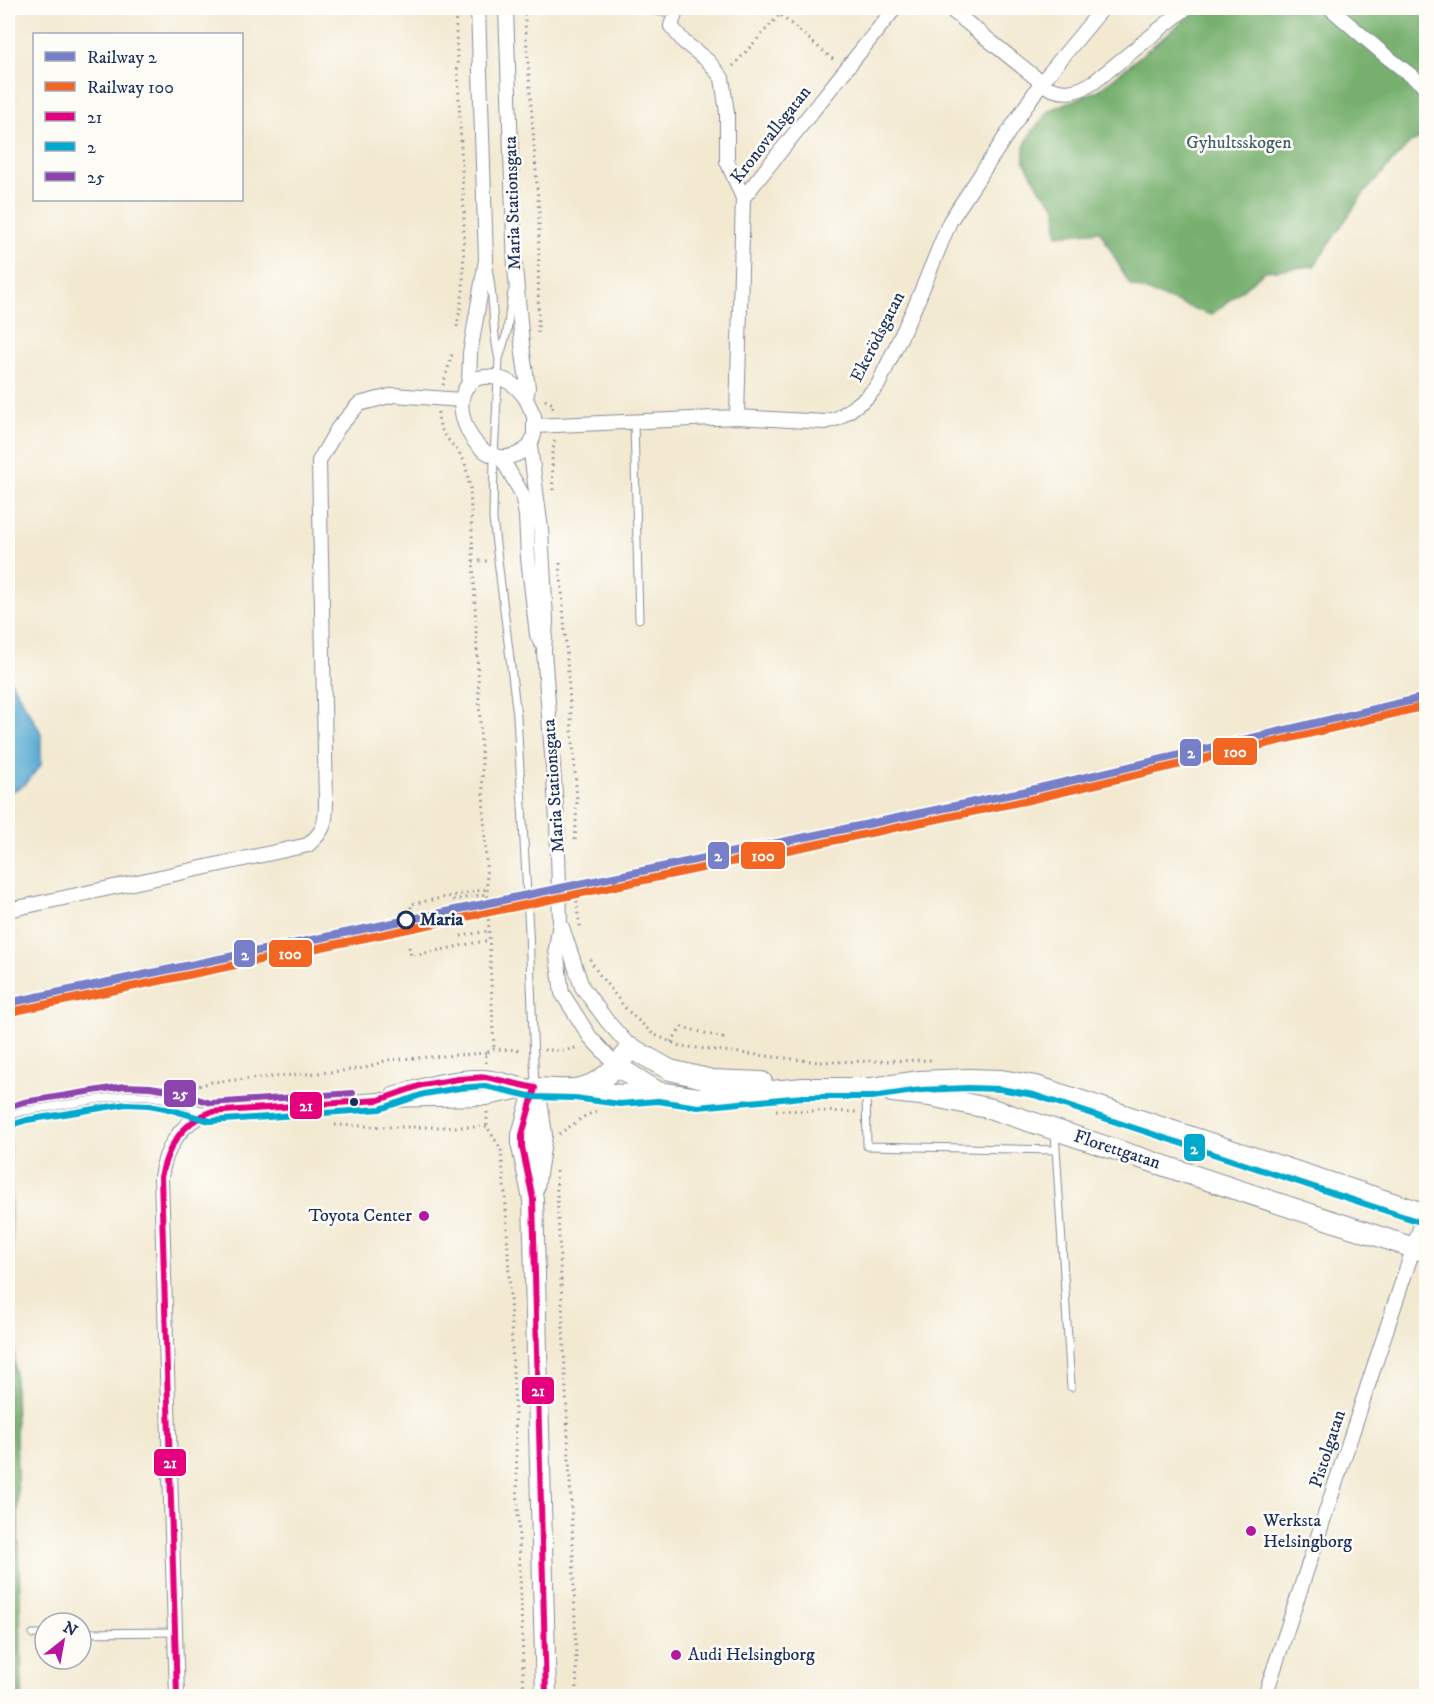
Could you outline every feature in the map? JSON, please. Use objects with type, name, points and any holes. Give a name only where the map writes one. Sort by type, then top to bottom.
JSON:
[{"type":"street","name":"Maria Stationsgata","points":[[478,8],[486,261],[470,353],[469,385],[461,400],[462,414],[468,433],[482,448],[498,457],[522,494],[537,635],[544,651]]},
{"type":"street","name":"Maria Stationsgata","points":[[506,8],[515,268],[528,387],[526,399],[534,416],[534,435],[530,446],[541,529],[546,620],[544,651],[558,819],[560,922],[556,949],[562,993],[590,1036],[618,1067],[658,1092]]},
{"type":"street","points":[[657,8],[677,8],[671,26],[684,42],[708,61],[722,78],[727,113],[727,161],[743,198]]},
{"type":"street","name":"Kronovallsgatan","points":[[736,417],[743,198],[895,8]]},
{"type":"street","points":[[949,8],[1041,83],[1059,92],[1071,92],[1085,88],[1186,8]]},
{"type":"street","name":"Ekerödsgatan","points":[[534,426],[736,417],[825,422],[838,418],[866,399],[878,385],[917,302],[950,221],[1041,83],[1103,8]]},
{"type":"street","points":[[1330,8],[1426,87]]},
{"type":"street","points":[[469,385],[487,376],[498,378],[513,382],[526,399]]},
{"type":"street","points":[[8,910],[308,845],[320,835],[326,821],[326,802],[319,461],[338,428],[359,404],[394,395],[461,400]]},
{"type":"street","points":[[498,457],[513,457],[530,446]]},
{"type":"street","name":"Maria Stationsgata","points":[[560,922],[582,987],[607,1021],[631,1048],[670,1070]]},
{"type":"street","points":[[575,1089],[593,1084],[618,1067],[631,1048]]},
{"type":"street","name":"Florettgatan","points":[[670,1070],[712,1080],[753,1081],[803,1088]]},
{"type":"street","points":[[379,1100],[422,1085],[458,1078],[486,1077],[535,1088]]},
{"type":"street","name":"Florettgatan","points":[[535,1088],[575,1089],[620,1095],[658,1092],[698,1098],[803,1088],[869,1088],[920,1081],[1001,1080],[1036,1086],[1426,1214]]},
{"type":"street","points":[[177,1696],[161,1177],[166,1157],[177,1137],[192,1120],[210,1112],[379,1100],[487,1098],[535,1088]]},
{"type":"street","points":[[533,1198],[553,1137],[535,1088]]},
{"type":"street","points":[[535,1088],[522,1135],[522,1147],[533,1198],[546,1696]]},
{"type":"street","name":"Florettgatan","points":[[869,1088],[962,1102],[992,1109],[1420,1249]]},
{"type":"street","name":"Pistolgatan","points":[[1264,1696],[1420,1249],[1426,1214]]},
{"type":"lane","points":[[486,261],[491,282],[494,342],[499,359]]},
{"type":"lane","points":[[515,268],[507,332],[499,359],[498,457],[493,519],[517,716],[535,1088]]},
{"type":"lane","points":[[634,422],[639,619]]},
{"type":"lane","points":[[869,1088],[867,1146],[1056,1150]]},
{"type":"lane","points":[[8,1116],[25,1111],[125,1095],[150,1096],[210,1112]]},
{"type":"lane","points":[[1054,1129],[1071,1387]]},
{"type":"lane","points":[[93,1633],[176,1632]]},
{"type":"path","points":[[455,8],[464,215],[463,291],[456,332]]},
{"type":"path","points":[[524,8],[539,213],[538,342]]},
{"type":"path","points":[[772,8],[846,69]]},
{"type":"path","points":[[722,78],[780,14]]},
{"type":"path","points":[[455,342],[440,398],[438,415],[444,436],[464,460],[470,488],[494,1049],[567,1050],[579,1047],[590,1036]]},
{"type":"path","points":[[541,394],[546,401],[553,404],[555,446],[552,454],[553,493]]},
{"type":"path","points":[[560,556],[577,800],[575,843]]},
{"type":"path","points":[[576,884],[581,932]]},
{"type":"path","points":[[453,900],[487,891]]},
{"type":"path","points":[[411,908],[411,904],[487,891]]},
{"type":"path","points":[[461,936],[489,931]]},
{"type":"path","points":[[409,947],[411,956],[489,940]]},
{"type":"path","points":[[590,958],[598,973],[627,1010],[653,1034],[680,1046],[819,1062],[937,1061]]},
{"type":"path","points":[[671,1042],[682,1027],[723,1038],[723,1033]]},
{"type":"path","points":[[167,1100],[176,1093],[212,1082],[365,1068],[387,1060],[409,1057],[486,1053]]},
{"type":"path","points":[[553,1137],[585,1116],[603,1109]]},
{"type":"path","points":[[767,1110],[867,1112]]},
{"type":"path","points":[[335,1125],[487,1127]]},
{"type":"path","points":[[501,1149],[506,1206],[515,1416],[524,1696]]},
{"type":"path","points":[[557,1166],[577,1696]]},
{"type":"green space","name":"Gyhultsskogen","points":[[1199,8],[1426,8],[1426,136],[1410,143],[1363,194],[1314,266],[1265,271],[1211,315],[1130,285],[1100,231],[1057,235],[1056,207],[1041,190],[1024,161],[1024,147],[1049,110],[1099,90]]},
{"type":"green space","points":[[9,1120],[22,1696],[8,1696]]},
{"type":"water","points":[[8,676],[41,733],[41,765],[23,786],[8,793]]},
{"type":"rail line","name":"2","points":[[8,1003],[1027,791],[1426,697]]},
{"type":"rail line","name":"100","points":[[10,1012],[1029,800],[1426,706]]},
{"type":"transit line","name":"21","points":[[177,1696],[161,1177],[171,1146],[191,1123],[210,1112],[379,1100],[422,1085],[458,1079],[486,1077],[535,1088]]},
{"type":"transit line","name":"25","points":[[8,1107],[24,1102],[124,1086],[169,1090],[211,1103],[353,1093]]},
{"type":"transit line","name":"2","points":[[11,1125],[27,1120],[126,1104],[165,1108],[210,1121],[380,1109],[424,1094],[485,1086],[534,1097],[574,1098],[620,1104],[658,1101],[698,1107],[803,1097],[872,1097],[921,1090],[1000,1089],[1034,1095],[1423,1223]]},
{"type":"transit line","name":"21","points":[[535,1088],[522,1135],[522,1147],[533,1199],[546,1696]]},
{"type":"place","name":"Maria","points":[[406,920]]},
{"type":"place","name":"Toyota Center","points":[[424,1216]]},
{"type":"place","name":"Werksta Helsingborg","points":[[1251,1531]]},
{"type":"place","name":"Audi Helsingborg","points":[[676,1655]]}]
